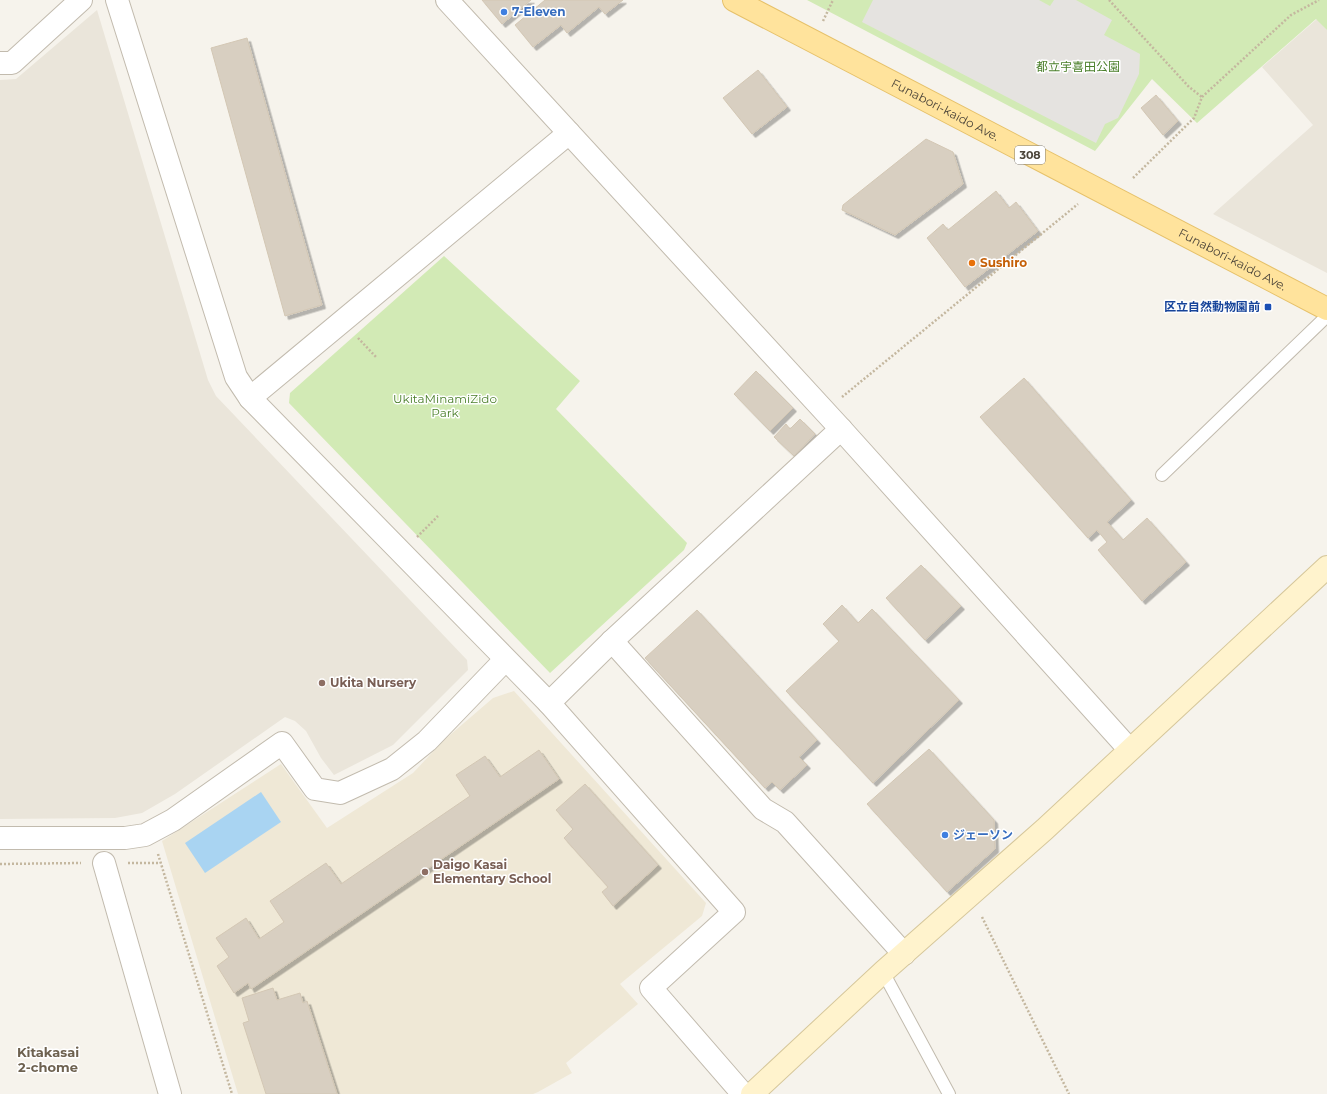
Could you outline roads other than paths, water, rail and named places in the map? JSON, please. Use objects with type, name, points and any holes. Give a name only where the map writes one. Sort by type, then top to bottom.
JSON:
[{"type":"main road","name":"Funabori-kaido Ave.","points":[[734,0],[1327,309]]},
{"type":"street","points":[[0,64],[12,63],[81,0]]},
{"type":"street","points":[[117,0],[236,377],[250,398],[549,703],[734,912],[650,988],[743,1094]]},
{"type":"street","points":[[447,0],[841,429],[1129,749]]},
{"type":"street","points":[[250,398],[569,134]]},
{"type":"street","points":[[549,703],[612,641],[841,429]]},
{"type":"street","points":[[752,1094],[884,972],[1045,829],[1129,749],[1327,566]]},
{"type":"street","points":[[612,641],[763,809],[785,822],[904,954]]},
{"type":"street","points":[[0,838],[125,838],[145,835],[151,830],[173,820],[282,743],[315,789],[340,794],[392,769],[427,741],[506,660]]},
{"type":"street","points":[[104,863],[170,1094]]},
{"type":"lane","points":[[1162,475],[1327,316]]},
{"type":"lane","points":[[884,972],[949,1094]]},
{"type":"water","points":[[261,792],[281,822],[205,873],[185,843]]},
{"type":"place","name":"7-Eleven","points":[[504,12]]},
{"type":"place","name":"Sushiro","points":[[972,263]]},
{"type":"place","name":"区立自然動物園前","points":[[1268,307]]},
{"type":"place","name":"Ukita Nursery","points":[[322,683]]},
{"type":"place","name":"ジェーソン","points":[[945,835]]},
{"type":"place","name":"Daigo Kasai Elementary School","points":[[425,872]]},
{"type":"district","name":"Kitakasai 2-chome","points":[[48,1060]]},
{"type":"park label","name":"都立宇喜田公園","points":[[1078,67]]},
{"type":"park label","name":"UkitaMinamiZido Park","points":[[445,406]]}]
